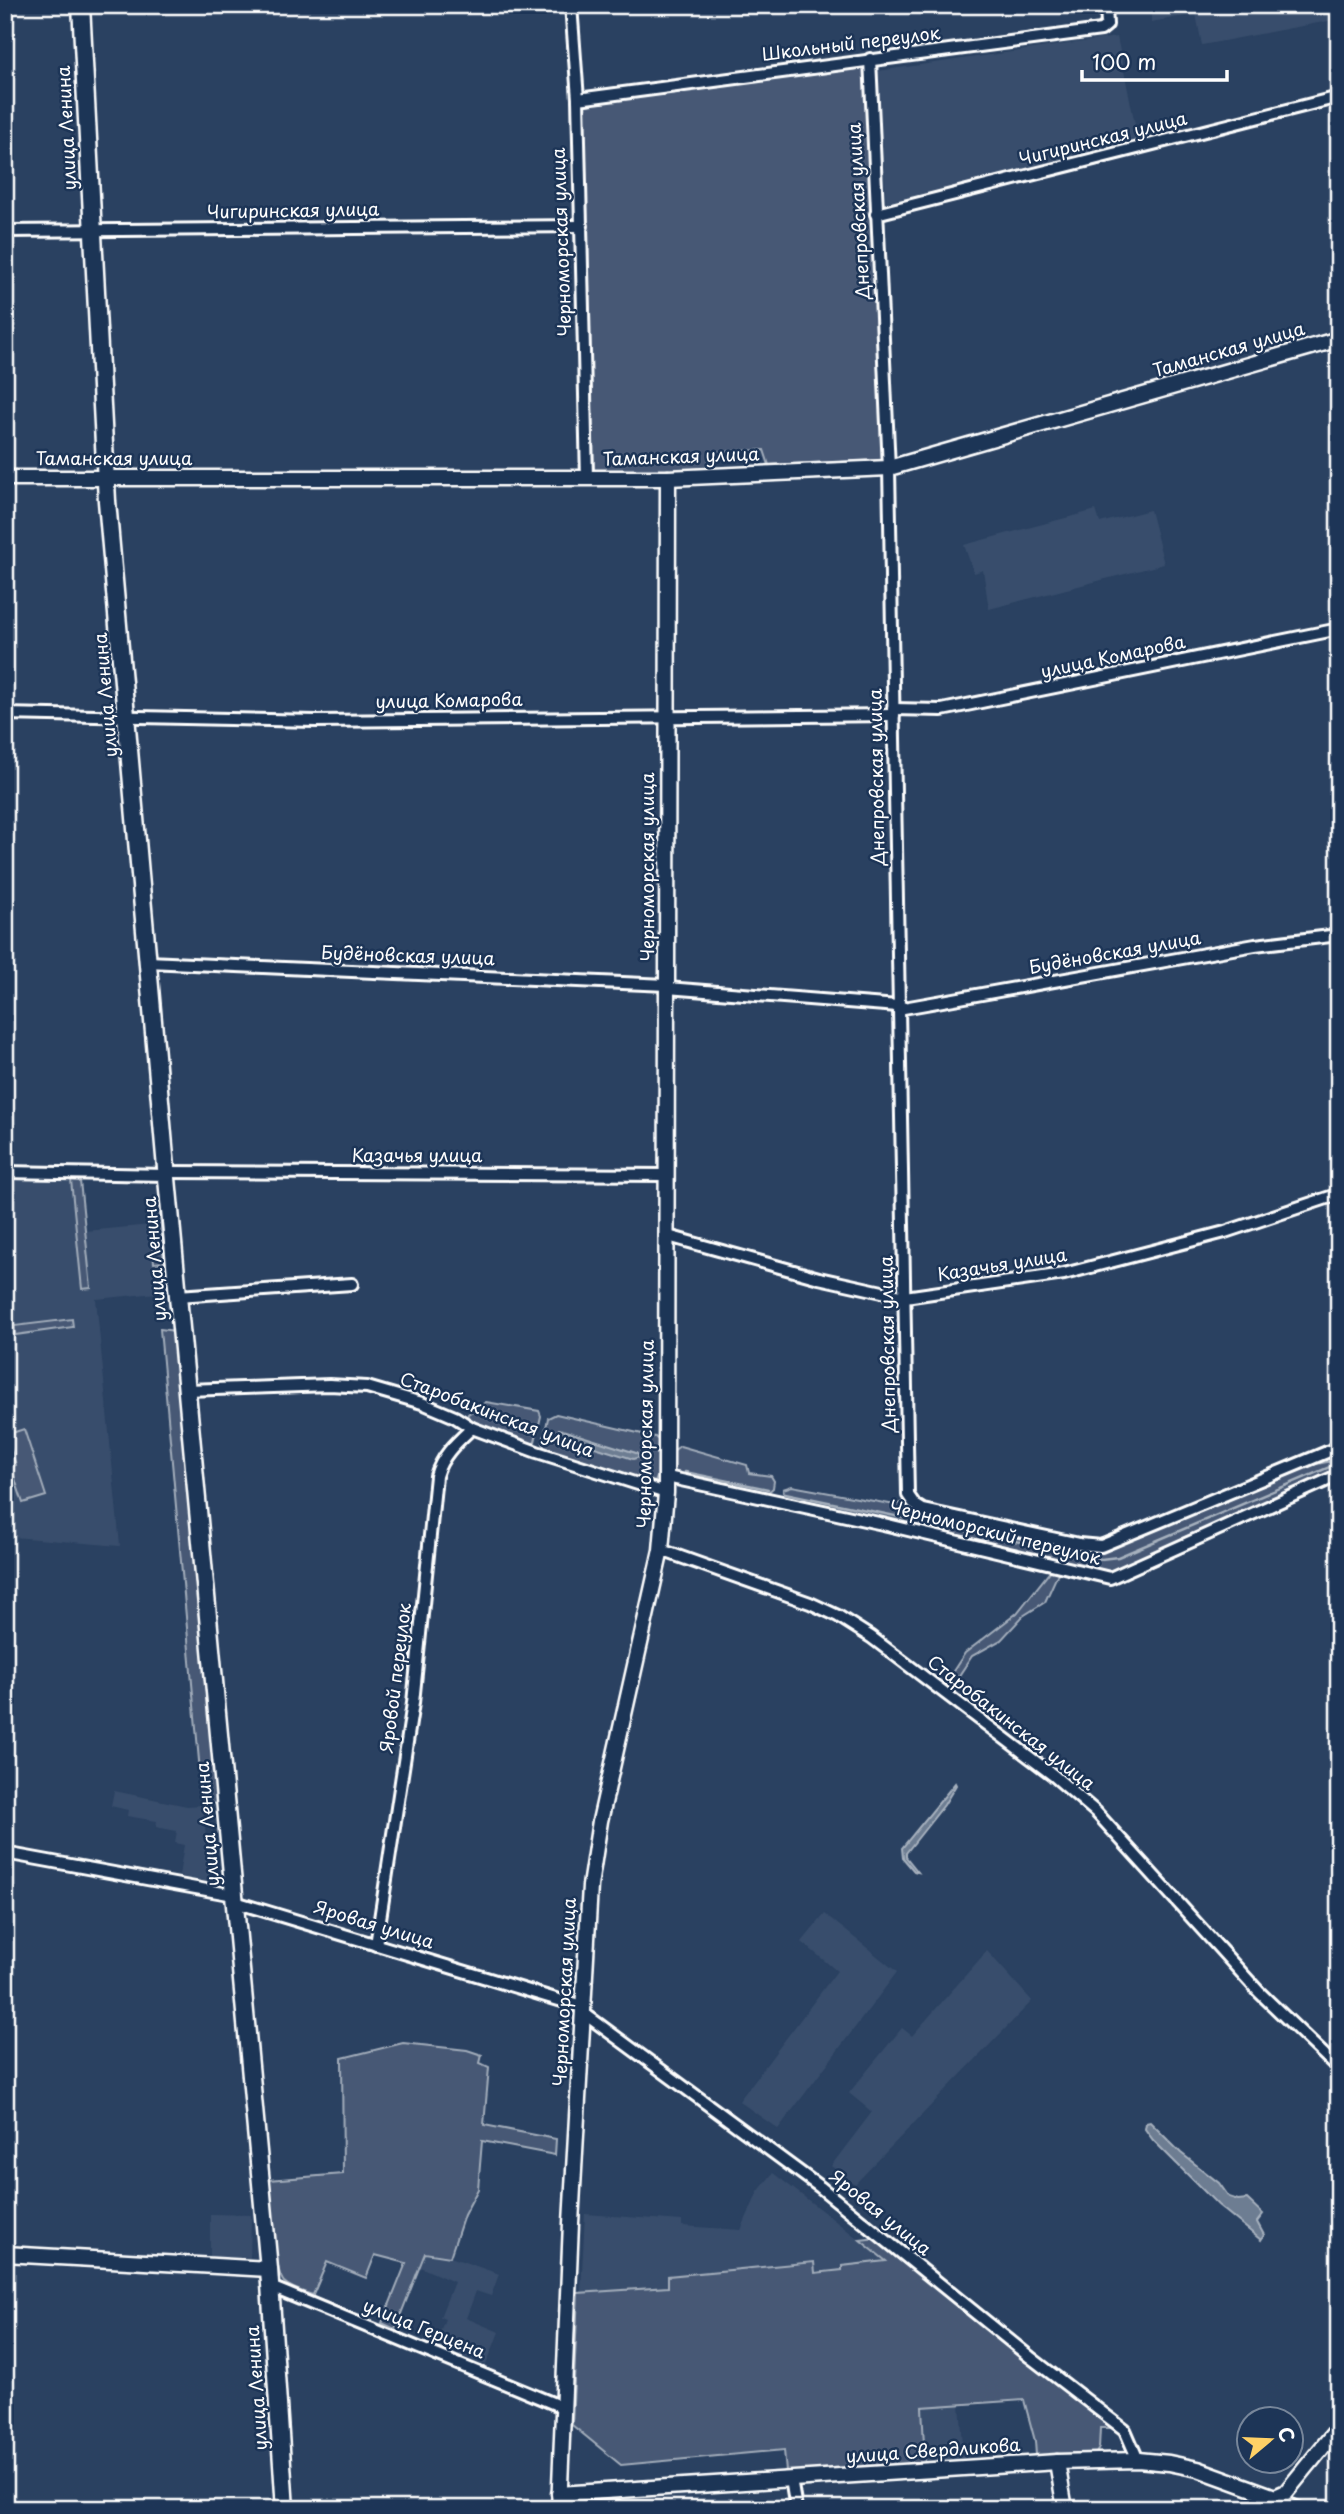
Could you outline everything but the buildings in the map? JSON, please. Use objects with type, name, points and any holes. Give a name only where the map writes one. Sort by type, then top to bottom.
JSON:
[{"type":"main road","name":"улица Ленина","points":[[81,5],[106,479],[178,1296],[271,2287],[285,2509]]},
{"type":"street","name":"Черноморская улица","points":[[571,5],[578,99],[587,478]]},
{"type":"street","name":"Школьный переулок","points":[[578,99],[1101,30],[1107,25],[1106,5]]},
{"type":"street","name":"Днепровская улица","points":[[870,59],[889,467],[908,1495],[915,1505],[923,1510],[1079,1544],[1101,1546],[1339,1447]]},
{"type":"street","name":"Чигиринская улица","points":[[876,214],[1339,97]]},
{"type":"street","name":"Чигиринская улица","points":[[5,231],[582,226]]},
{"type":"street","name":"Таманская улица","points":[[5,478],[668,478],[889,467],[1339,339]]},
{"type":"street","name":"Черноморская улица","points":[[559,2502],[587,1909],[597,1835],[661,1550],[667,1477],[668,478]]},
{"type":"street","name":"улица Комарова","points":[[5,714],[316,721],[533,717],[668,719],[942,710],[1339,629]]},
{"type":"street","name":"Будёновская улица","points":[[148,962],[667,987],[898,1008],[1255,945],[1339,934]]},
{"type":"street","name":"Казачья улица","points":[[5,1172],[668,1175]]},
{"type":"street","name":"Казачья улица","points":[[668,1236],[819,1278],[905,1297],[1065,1274],[1225,1232],[1339,1195]]},
{"type":"street","points":[[178,1296],[352,1284]]},
{"type":"street","name":"Старобакинская улица","points":[[187,1390],[352,1385],[382,1390],[422,1403],[455,1417],[472,1428],[537,1452],[666,1493]]},
{"type":"street","name":"Яровой переулок","points":[[376,1944],[412,1703],[436,1476],[438,1467],[451,1447],[472,1428]]},
{"type":"street","name":"Черноморский переулок","points":[[667,1477],[883,1524],[1110,1578],[1339,1475]]},
{"type":"street","name":"Старобакинская улица","points":[[661,1550],[810,1603],[838,1616],[870,1636],[1053,1775],[1096,1812],[1280,2014],[1339,2069]]},
{"type":"street","name":"Яровая улица","points":[[5,1853],[235,1899],[582,2010],[820,2187],[1030,2357],[1125,2430],[1138,2460]]},
{"type":"street","points":[[5,2254],[269,2269]]},
{"type":"street","name":"улица Герцена","points":[[271,2287],[562,2407]]},
{"type":"street","points":[[1269,2496],[1280,2496],[1286,2492],[1339,2427]]},
{"type":"street","name":"улица Свердликова","points":[[559,2502],[791,2479],[1057,2462],[1138,2460],[1169,2462],[1198,2469],[1301,2509]]},
{"type":"street","points":[[1057,2462],[1065,2509]]},
{"type":"street","points":[[791,2479],[796,2509]]},
{"type":"shaded area","points":[[1151,5],[1339,5],[1339,19],[1202,45],[1196,14],[1151,22]]},
{"type":"shaded area","points":[[1117,37],[1138,139],[886,203],[878,71]]},
{"type":"shaded area","points":[[867,64],[885,460],[769,465],[764,450],[711,452],[707,470],[594,473],[582,103]]},
{"type":"shaded area","points":[[1096,510],[1100,523],[1150,510],[1164,564],[989,609],[983,570],[974,573],[964,545]]},
{"type":"shaded area","points":[[5,1180],[80,1181],[86,1231],[151,1225],[157,1293],[96,1299],[120,1546],[14,1537],[5,1459]]},
{"type":"shaded area","points":[[71,1180],[80,1181],[91,1288],[82,1289]]},
{"type":"shaded area","points":[[159,1202],[164,1262],[154,1263],[149,1203]]},
{"type":"shaded area","points":[[72,1319],[73,1327],[15,1335],[14,1326]]},
{"type":"shaded area","points":[[160,1329],[175,1331],[217,1803],[203,1805]]},
{"type":"shaded area","points":[[486,1402],[539,1411],[541,1416],[535,1442],[532,1444],[471,1421],[467,1417]]},
{"type":"shaded area","points":[[556,1414],[655,1437],[658,1440],[655,1482],[545,1451],[543,1442],[548,1418]]},
{"type":"shaded area","points":[[24,1429],[46,1496],[23,1503],[11,1467],[16,1465],[6,1435]]},
{"type":"shaded area","points":[[559,1429],[636,1453],[640,1457],[633,1459],[560,1436],[557,1434]]},
{"type":"shaded area","points":[[680,1446],[747,1465],[749,1473],[771,1476],[774,1481],[773,1488],[766,1494],[673,1475],[673,1451]]},
{"type":"shaded area","points":[[1339,1454],[1339,1471],[1124,1568],[1108,1572],[785,1499],[783,1489],[792,1486],[895,1505],[906,1501],[1094,1549],[1296,1468],[1332,1461]]},
{"type":"shaded area","points":[[1052,1569],[1059,1571],[1045,1602],[1023,1616],[1001,1640],[972,1656],[952,1686],[946,1682],[965,1653],[1017,1613]]},
{"type":"shaded area","points":[[955,1783],[944,1805],[906,1853],[906,1857],[918,1872],[914,1871],[903,1858],[902,1848]]},
{"type":"shaded area","points":[[114,1791],[187,1806],[203,1805],[210,1882],[179,1876],[184,1845],[175,1843],[177,1831],[156,1827],[157,1821],[127,1816],[128,1810],[111,1806]]},
{"type":"shaded area","points":[[825,1914],[897,1972],[778,2129],[739,2101],[837,1971],[802,1942]]},
{"type":"shaded area","points":[[987,1951],[1032,2001],[855,2184],[831,2166],[872,2112],[849,2093],[902,2028],[912,2036]]},
{"type":"shaded area","points":[[403,2043],[467,2050],[482,2055],[480,2063],[489,2067],[484,2125],[556,2139],[555,2155],[482,2141],[478,2189],[464,2215],[450,2257],[425,2253],[395,2329],[382,2323],[406,2263],[375,2255],[366,2278],[327,2262],[313,2295],[284,2282],[277,2264],[269,2180],[343,2174],[342,2058]]},
{"type":"shaded area","points":[[1150,2122],[1181,2153],[1219,2183],[1229,2197],[1247,2199],[1263,2214],[1257,2222],[1264,2235],[1261,2240],[1218,2205],[1153,2140],[1145,2129],[1146,2123]]},
{"type":"shaded area","points":[[773,2173],[887,2261],[843,2266],[843,2270],[815,2273],[813,2263],[669,2276],[669,2286],[581,2293],[585,2214],[682,2221],[682,2226],[741,2230],[758,2192]]},
{"type":"shaded area","points":[[210,2214],[251,2215],[250,2258],[210,2257]]},
{"type":"shaded area","points":[[877,2238],[1117,2428],[1100,2428],[1099,2448],[1095,2455],[1036,2455],[1024,2400],[922,2407],[925,2463],[786,2472],[784,2450],[621,2465],[572,2425],[578,2293],[668,2287],[668,2276],[814,2262],[815,2273],[842,2270],[842,2266],[886,2261],[860,2240]]},
{"type":"shaded area","points":[[425,2253],[450,2257],[499,2274],[491,2296],[476,2291],[466,2318],[499,2332],[486,2365],[435,2345],[445,2319],[440,2317],[454,2282],[420,2267]]},
{"type":"shaded area","points":[[960,2404],[964,2460],[925,2463],[921,2407]]},
{"type":"waterway","points":[[785,1493],[1101,1559],[1118,1557],[1339,1463]]},
{"type":"waterway","points":[[685,1472],[768,1489]]}]
